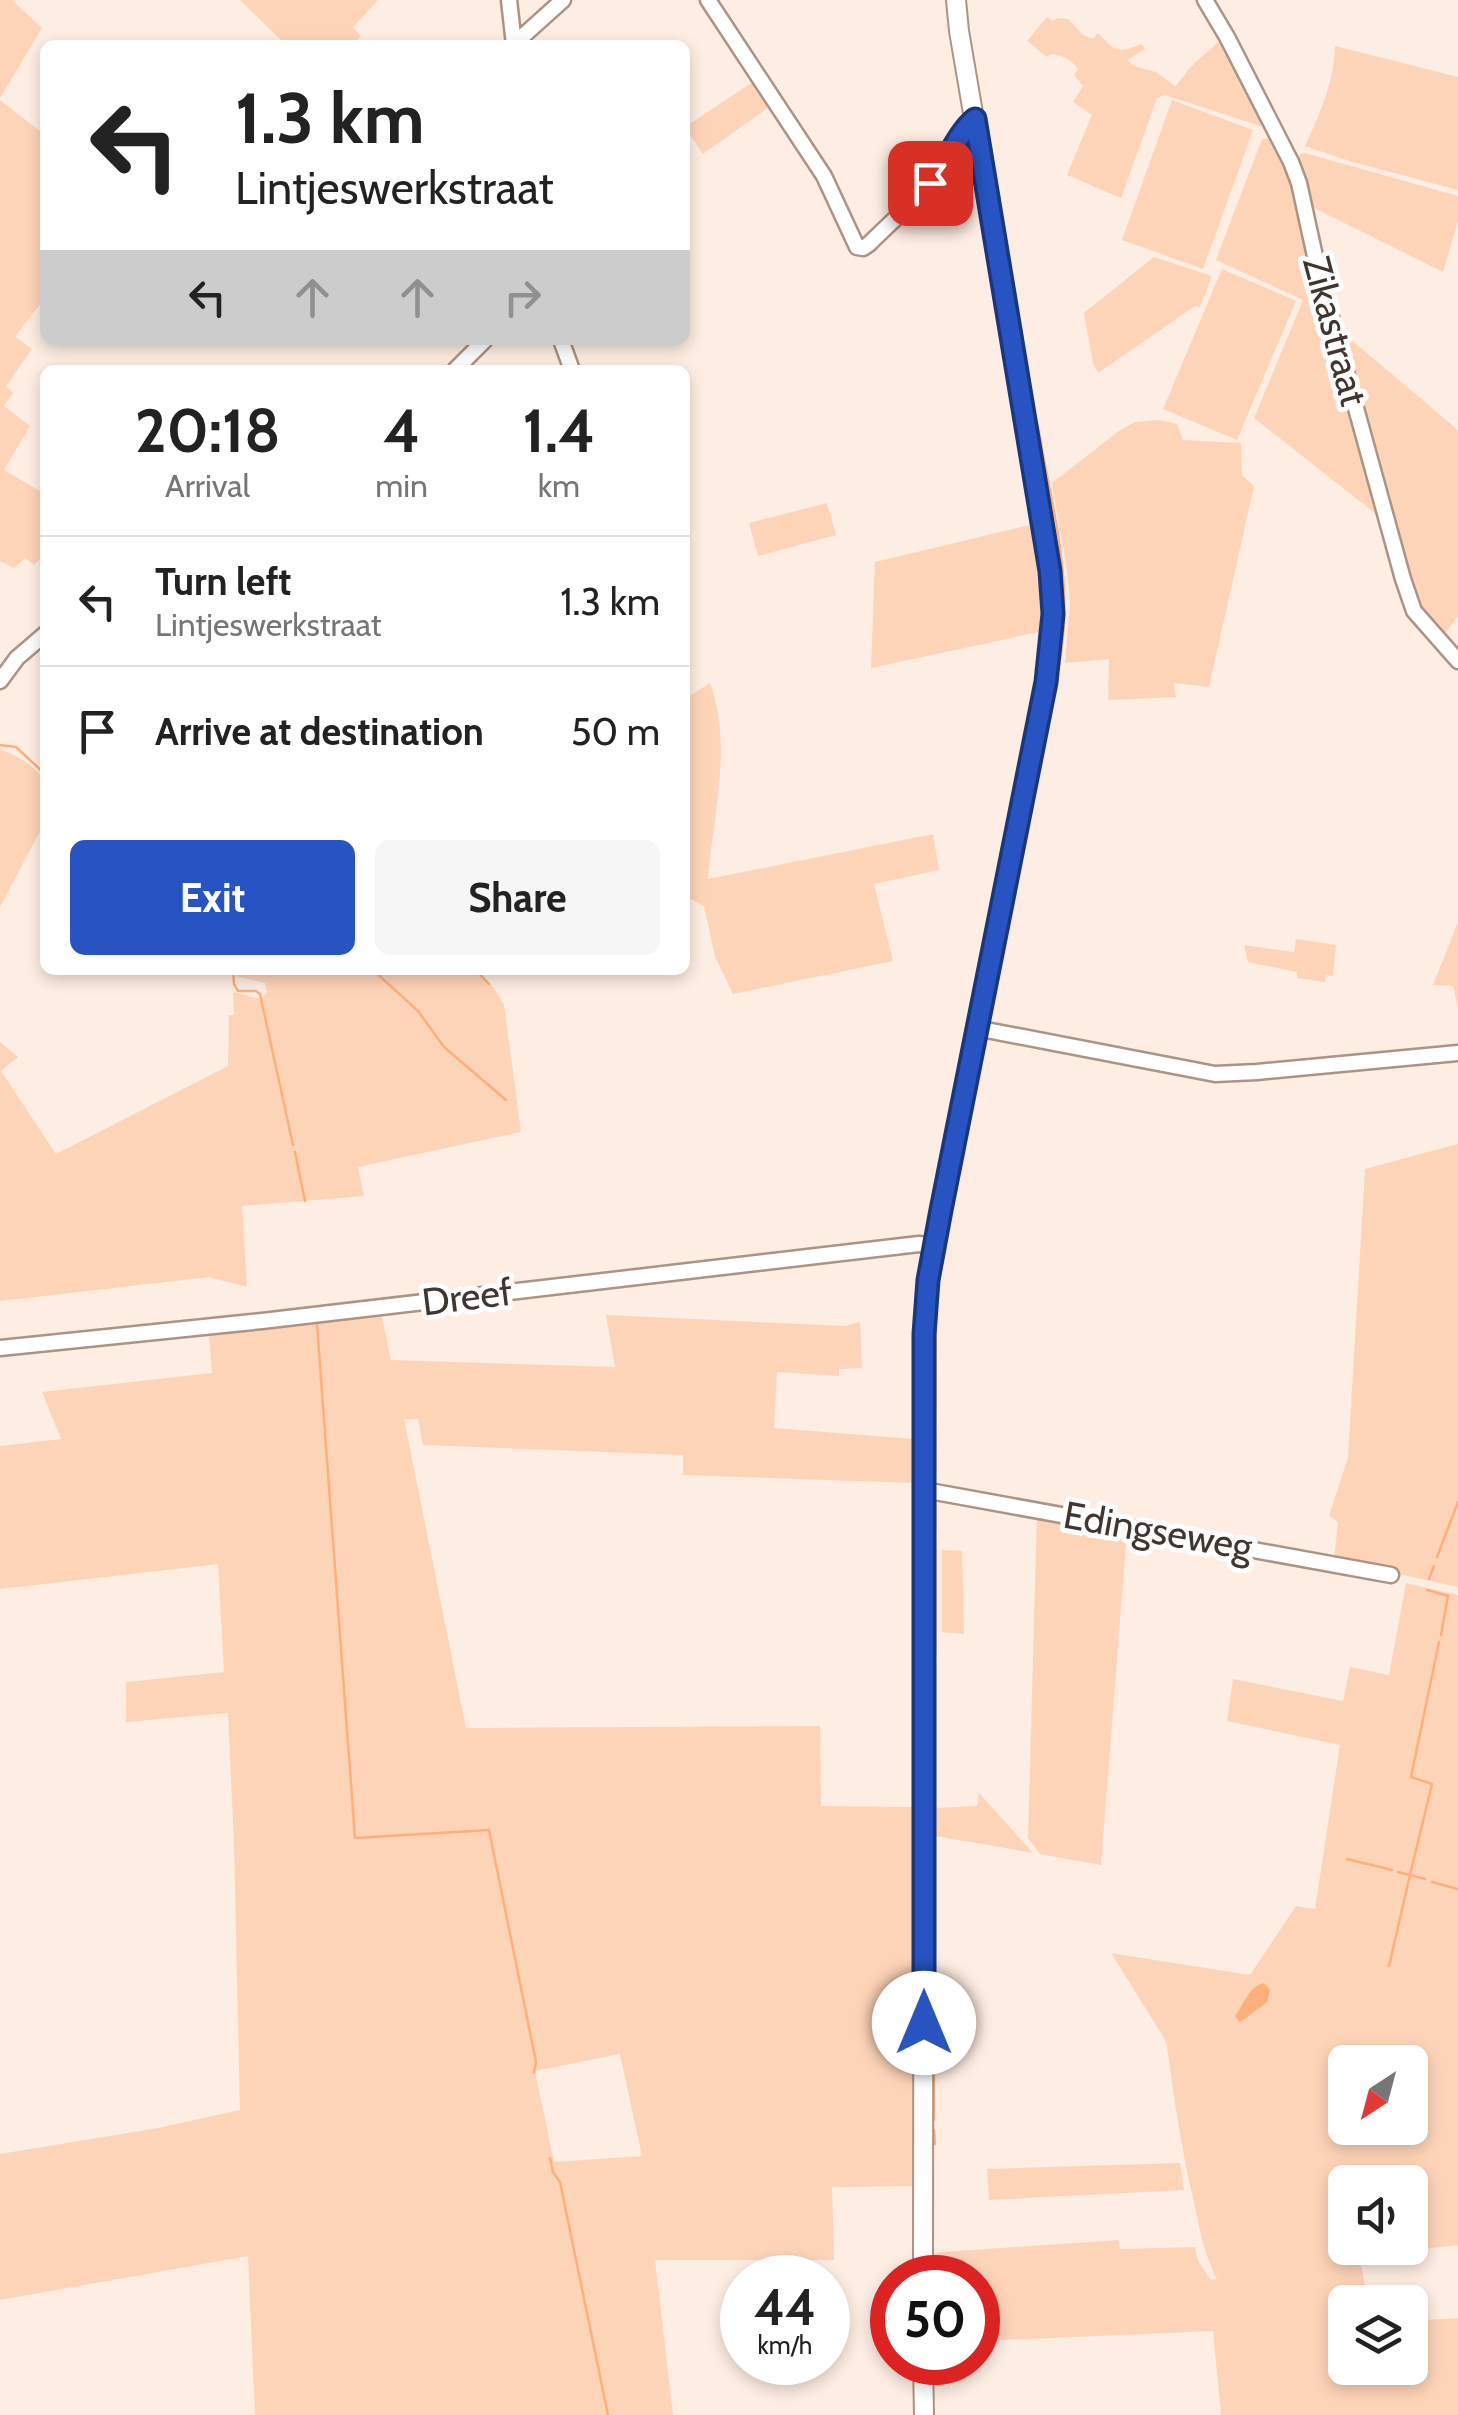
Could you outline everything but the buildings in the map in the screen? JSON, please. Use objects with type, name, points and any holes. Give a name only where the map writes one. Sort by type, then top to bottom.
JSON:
[{"type":"main road","points":[[923,2255],[924,1334],[928,1280],[1050,650],[1053,614],[1050,571],[958,31],[956,0]]},
{"type":"main road","points":[[924,2385],[924,2415]]},
{"type":"street","points":[[510,0],[514,40]]},
{"type":"street","points":[[520,40],[564,0]]},
{"type":"street","points":[[708,0],[824,176],[858,247],[869,244],[930,183],[964,128],[975,119]]},
{"type":"street","name":"Zikastraat","points":[[1204,0],[1291,162],[1403,579],[1414,611],[1458,662]]},
{"type":"street","points":[[460,365],[480,345]]},
{"type":"street","points":[[0,682],[17,658],[40,638]]},
{"type":"street","points":[[976,1028],[1215,1074],[1458,1053]]},
{"type":"street","name":"Dreef","points":[[0,1348],[919,1244],[934,1246]]},
{"type":"street","name":"Edingseweg","points":[[924,1490],[1391,1574]]},
{"type":"shaded area","points":[[0,0],[12,0],[42,28],[0,98]]},
{"type":"shaded area","points":[[240,0],[378,0],[353,27],[361,36],[357,40],[281,40]]},
{"type":"shaded area","points":[[1047,17],[1053,21],[1068,19],[1083,35],[1093,39],[1098,33],[1117,49],[1142,44],[1145,49],[1127,60],[1156,72],[1175,86],[1219,41],[1265,120],[1260,126],[1165,95],[1157,98],[1121,198],[1067,175],[1092,115],[1073,102],[1083,86],[1074,75],[1078,69],[1060,56],[1047,57],[1027,41]]},
{"type":"shaded area","points":[[1335,46],[1458,77],[1458,190],[1305,146],[1329,85]]},
{"type":"shaded area","points":[[756,80],[772,105],[703,154],[690,134],[690,124]]},
{"type":"shaded area","points":[[0,100],[40,131],[40,304],[15,336],[32,349],[6,386],[13,393],[4,406],[30,426],[4,470],[40,491],[40,558],[34,565],[25,558],[14,568],[0,561]]},
{"type":"shaded area","points":[[1172,100],[1253,130],[1203,269],[1122,240]]},
{"type":"shaded area","points":[[1270,138],[1294,181],[1381,518],[1254,418],[1303,300],[1216,260],[1262,139]]},
{"type":"shaded area","points":[[1300,154],[1458,196],[1458,221],[1443,272],[1306,204],[1297,163]]},
{"type":"shaded area","points":[[1154,257],[1212,276],[1200,307],[1195,306],[1098,373],[1084,313]]},
{"type":"shaded area","points":[[1222,269],[1296,301],[1237,440],[1163,409]]},
{"type":"shaded area","points":[[1336,327],[1458,430],[1458,616],[1441,639],[1419,612]]},
{"type":"shaded area","points":[[1031,404],[1042,440],[1064,588],[1063,640],[1054,697],[1050,695],[1057,639]]},
{"type":"shaded area","points":[[1159,420],[1177,424],[1183,440],[1241,443],[1242,475],[1254,486],[1209,687],[1174,683],[1176,697],[1108,700],[1109,659],[1065,663],[1070,603],[1052,483],[1120,430],[1135,422]]},
{"type":"shaded area","points":[[827,503],[836,535],[758,556],[749,523]]},
{"type":"shaded area","points":[[1034,524],[1042,577],[1043,631],[871,668],[875,562]]},
{"type":"shaded area","points":[[710,683],[720,731],[708,879],[933,834],[939,870],[874,884],[893,961],[733,994],[715,957],[704,906],[690,899],[690,696]]},
{"type":"shaded area","points":[[0,749],[40,775],[40,831],[0,907]]},
{"type":"shaded area","points":[[1458,922],[1458,1007],[1453,986],[1433,985]]},
{"type":"shaded area","points":[[1296,939],[1336,945],[1333,976],[1326,975],[1325,982],[1297,978],[1297,972],[1248,962],[1244,945],[1294,952]]},
{"type":"shaded area","points":[[482,975],[504,1005],[521,1132],[358,1167],[364,1196],[242,1206],[247,1287],[209,1277],[0,1301],[0,1042],[18,1057],[1,1071],[56,1154],[228,1066],[233,992],[261,999],[267,992],[265,983],[236,976]]},
{"type":"shaded area","points":[[1458,1144],[1458,1587],[1334,1560],[1338,1522],[1329,1516],[1348,1457],[1365,1169]]},
{"type":"shaded area","points":[[381,1314],[391,1360],[615,1367],[606,1315],[845,1326],[860,1322],[862,1368],[839,1369],[839,1376],[777,1372],[774,1428],[914,1439],[914,1483],[683,1475],[683,1455],[423,1445],[418,1419],[404,1419],[466,1728],[820,1726],[821,1806],[915,1807],[912,2186],[832,2187],[834,2255],[720,2255],[720,2260],[655,2260],[673,2415],[255,2415],[248,2256],[0,2300],[0,2154],[240,2110],[228,1713],[126,1722],[126,1682],[224,1672],[218,1564],[0,1589],[0,1446],[61,1439],[42,1392],[212,1373],[209,1335]],"holes":[[[620,2054],[642,2156],[554,2162],[535,2071]]]},
{"type":"shaded area","points":[[1037,1514],[1127,1530],[1101,1865],[1040,1854],[1028,1838]]},
{"type":"shaded area","points":[[942,1550],[962,1551],[964,1634],[942,1632]]},
{"type":"shaded area","points":[[1406,1583],[1458,1595],[1458,2245],[1428,2249],[1428,2165],[1328,2165],[1328,2265],[1361,2265],[1365,2285],[1328,2285],[1328,2385],[1428,2385],[1428,2320],[1458,2318],[1458,2415],[1221,2415],[1213,2331],[1000,2340],[1000,2255],[933,2255],[1119,2240],[1120,2249],[1195,2247],[1198,2261],[1211,2280],[1217,2279],[1203,2242],[1190,2184],[1167,2046],[1111,1953],[1250,1975],[1296,1906],[1315,1909],[1340,1745],[1227,1721],[1233,1679],[1343,1701],[1350,1667],[1389,1675]]},
{"type":"shaded area","points":[[979,1793],[1033,1853],[936,1836],[936,1808],[977,1806]]},
{"type":"shaded area","points":[[1264,1983],[1270,1990],[1267,2001],[1239,2022],[1235,2016],[1247,1996]]},
{"type":"shaded area","points":[[1180,2163],[1184,2190],[989,2200],[987,2169]]},
{"type":"waterway","points":[[1037,424],[1064,588],[1061,653],[1054,686]]},
{"type":"waterway","points":[[0,745],[16,747],[40,769]]},
{"type":"waterway","points":[[233,975],[238,991],[260,994],[293,1145]]},
{"type":"waterway","points":[[378,975],[418,1011],[444,1047],[506,1100]]},
{"type":"waterway","points":[[481,975],[489,984]]},
{"type":"waterway","points":[[295,1152],[305,1201]]},
{"type":"waterway","points":[[935,1471],[936,1314]]},
{"type":"waterway","points":[[317,1325],[355,1838],[489,1830],[536,2062],[534,2073]]},
{"type":"waterway","points":[[935,1498],[935,1532]]},
{"type":"waterway","points":[[1437,1557],[1458,1502]]},
{"type":"waterway","points":[[935,1541],[935,1655]]},
{"type":"waterway","points":[[1429,1579],[1434,1566]]},
{"type":"waterway","points":[[1427,1590],[1448,1596],[1441,1635]]},
{"type":"waterway","points":[[1425,1879],[1410,1875],[1432,1784],[1411,1777],[1439,1642]]},
{"type":"waterway","points":[[933,1859],[934,1916]]},
{"type":"waterway","points":[[1347,1859],[1392,1870]]},
{"type":"waterway","points":[[1389,1966],[1410,1875],[1398,1872]]},
{"type":"waterway","points":[[1432,1882],[1458,1889]]},
{"type":"waterway","points":[[934,1930],[934,2069]]},
{"type":"waterway","points":[[934,2076],[934,2120]]},
{"type":"waterway","points":[[934,2130],[935,2144]]},
{"type":"waterway","points":[[550,2158],[560,2182],[608,2415]]},
{"type":"route","points":[[924,2023],[924,1334],[928,1280],[1046,682],[1053,614],[1050,571],[975,119],[964,128],[930,183]]}]
